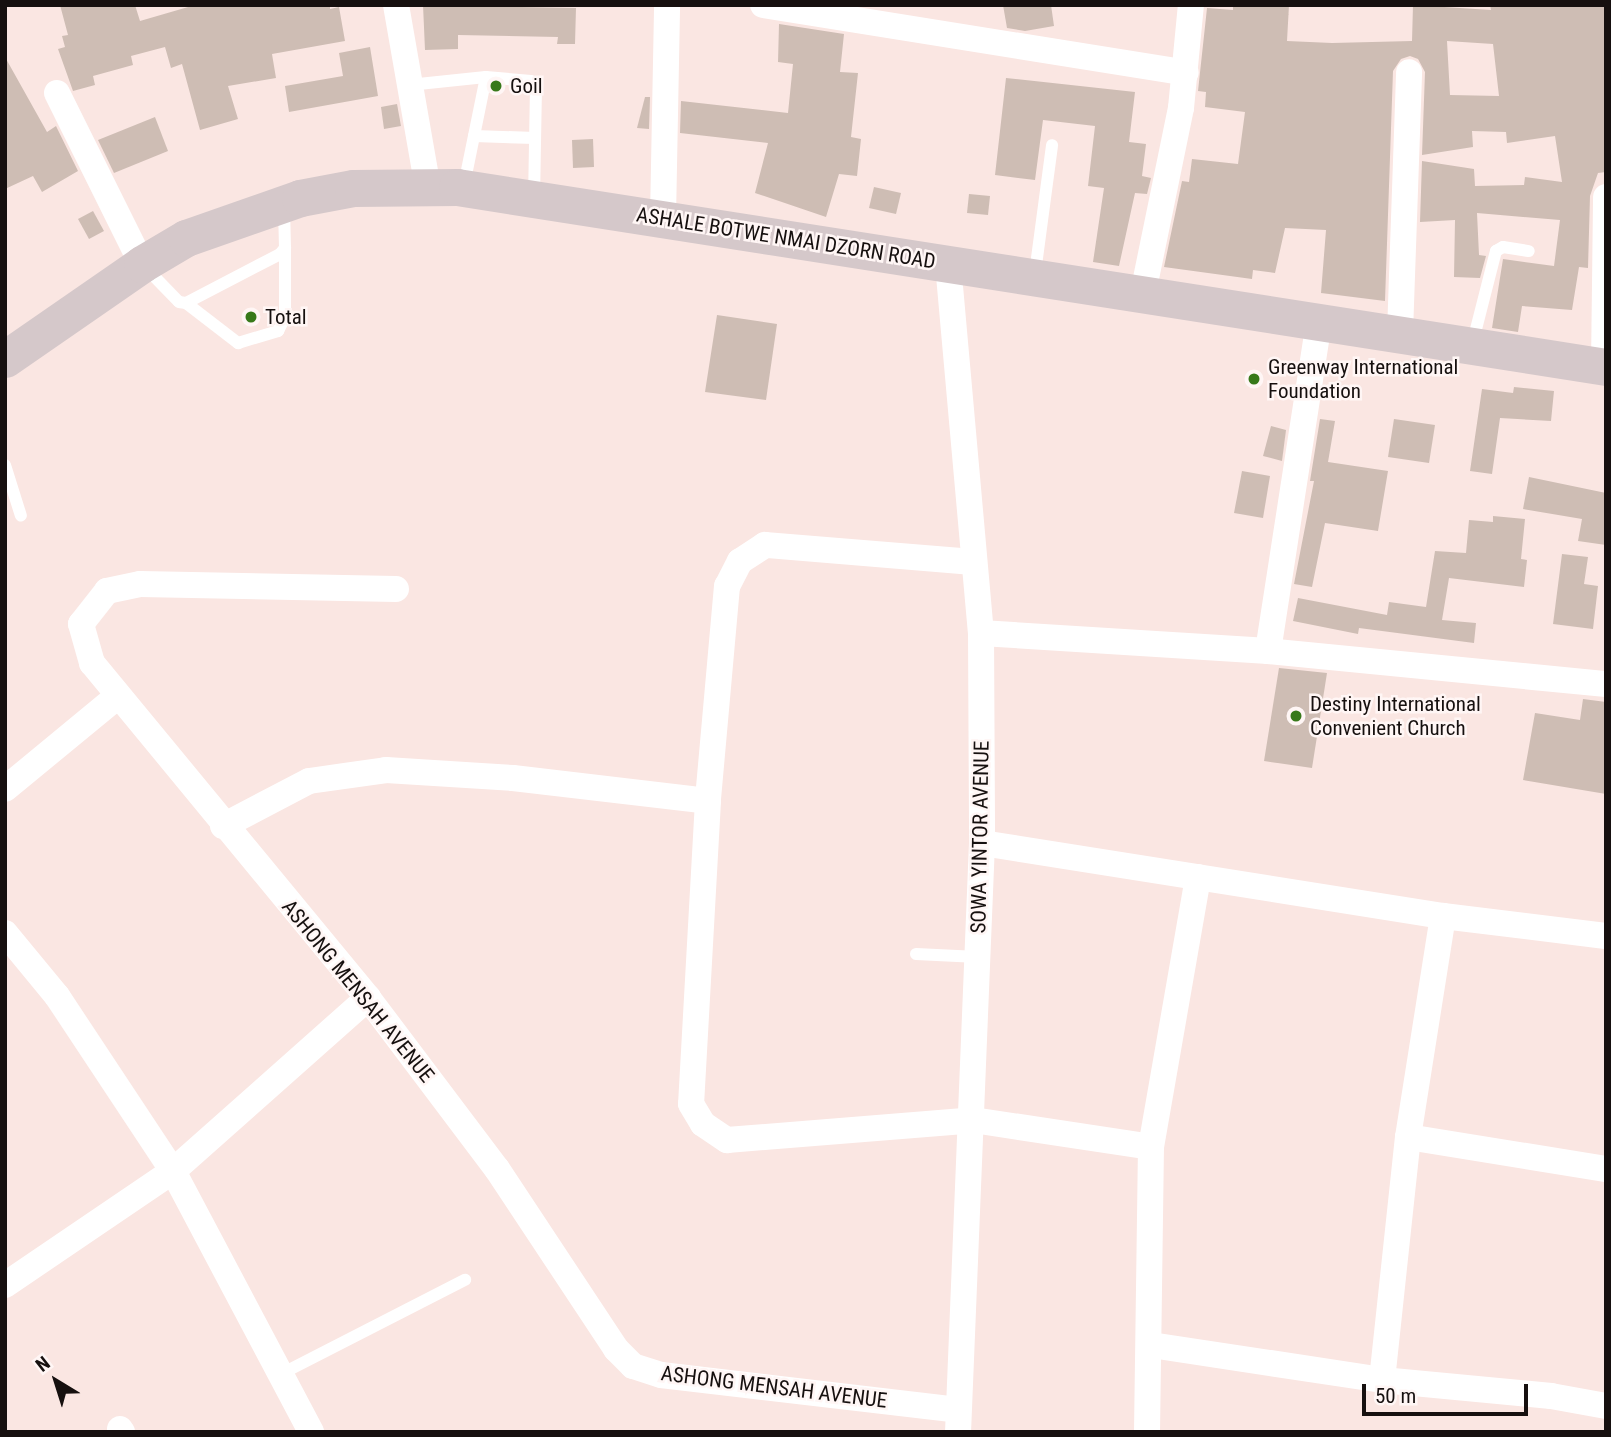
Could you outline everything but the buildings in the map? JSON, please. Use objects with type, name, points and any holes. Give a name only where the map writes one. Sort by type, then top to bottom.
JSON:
[{"type":"main road","name":"ASHALE BOTWE NMAI DZORN ROAD","points":[[8,349],[186,239],[284,203],[353,188],[463,187],[534,196],[1605,367]]},
{"type":"street","points":[[396,5],[428,188]]},
{"type":"street","points":[[663,218],[667,5]]},
{"type":"street","points":[[764,5],[1186,73]]},
{"type":"street","points":[[1143,293],[1186,73],[1191,5]]},
{"type":"street","points":[[1401,333],[1409,72]]},
{"type":"street","points":[[57,93],[142,264]]},
{"type":"street","points":[[1605,367],[1606,197]]},
{"type":"street","name":"SOWA YINTOR AVENUE","points":[[948,264],[981,633],[982,843],[958,1421]]},
{"type":"street","points":[[1268,651],[1319,323]]},
{"type":"street","points":[[973,562],[765,545],[740,561],[727,586],[708,801],[691,1104],[703,1124],[727,1140],[972,1120],[1151,1147]]},
{"type":"street","name":"ASHONG MENSAH AVENUE","points":[[396,589],[140,584],[107,591],[81,624],[92,663],[223,826],[368,998],[497,1169],[616,1349],[634,1366],[661,1375],[958,1421]]},
{"type":"street","points":[[981,633],[1268,651],[1606,684]]},
{"type":"street","points":[[5,789],[118,696]]},
{"type":"street","points":[[223,826],[309,782],[386,770],[513,778],[708,801]]},
{"type":"street","points":[[982,843],[1443,916],[1606,936]]},
{"type":"street","points":[[1147,1432],[1151,1345],[1151,1147],[1198,877]]},
{"type":"street","points":[[1382,1380],[1408,1137],[1443,916]]},
{"type":"street","points":[[5,933],[57,996],[173,1171],[311,1432]]},
{"type":"street","points":[[5,1285],[173,1171],[368,998]]},
{"type":"street","points":[[1408,1137],[1606,1169]]},
{"type":"street","points":[[1151,1345],[1382,1380],[1551,1395],[1606,1406]]},
{"type":"lane","points":[[463,187],[486,77]]},
{"type":"lane","points":[[409,85],[486,77],[531,81],[536,86],[534,196]]},
{"type":"lane","points":[[474,136],[535,138]]},
{"type":"lane","points":[[1034,277],[1052,145]]},
{"type":"lane","points":[[142,264],[179,302],[186,303],[238,343],[278,331],[285,317],[284,203]]},
{"type":"lane","points":[[1472,345],[1496,251],[1503,247],[1529,251]]},
{"type":"lane","points":[[186,303],[285,248]]},
{"type":"lane","points":[[5,465],[21,516]]},
{"type":"lane","points":[[916,954],[978,957]]},
{"type":"lane","points":[[281,1374],[465,1280]]},
{"type":"place","name":"Goil","points":[[496,86]]},
{"type":"place","name":"Total","points":[[251,317]]},
{"type":"place","name":"Greenway International Foundation","points":[[1254,379]]},
{"type":"place","name":"Destiny International Convenient Church","points":[[1296,716]]}]
